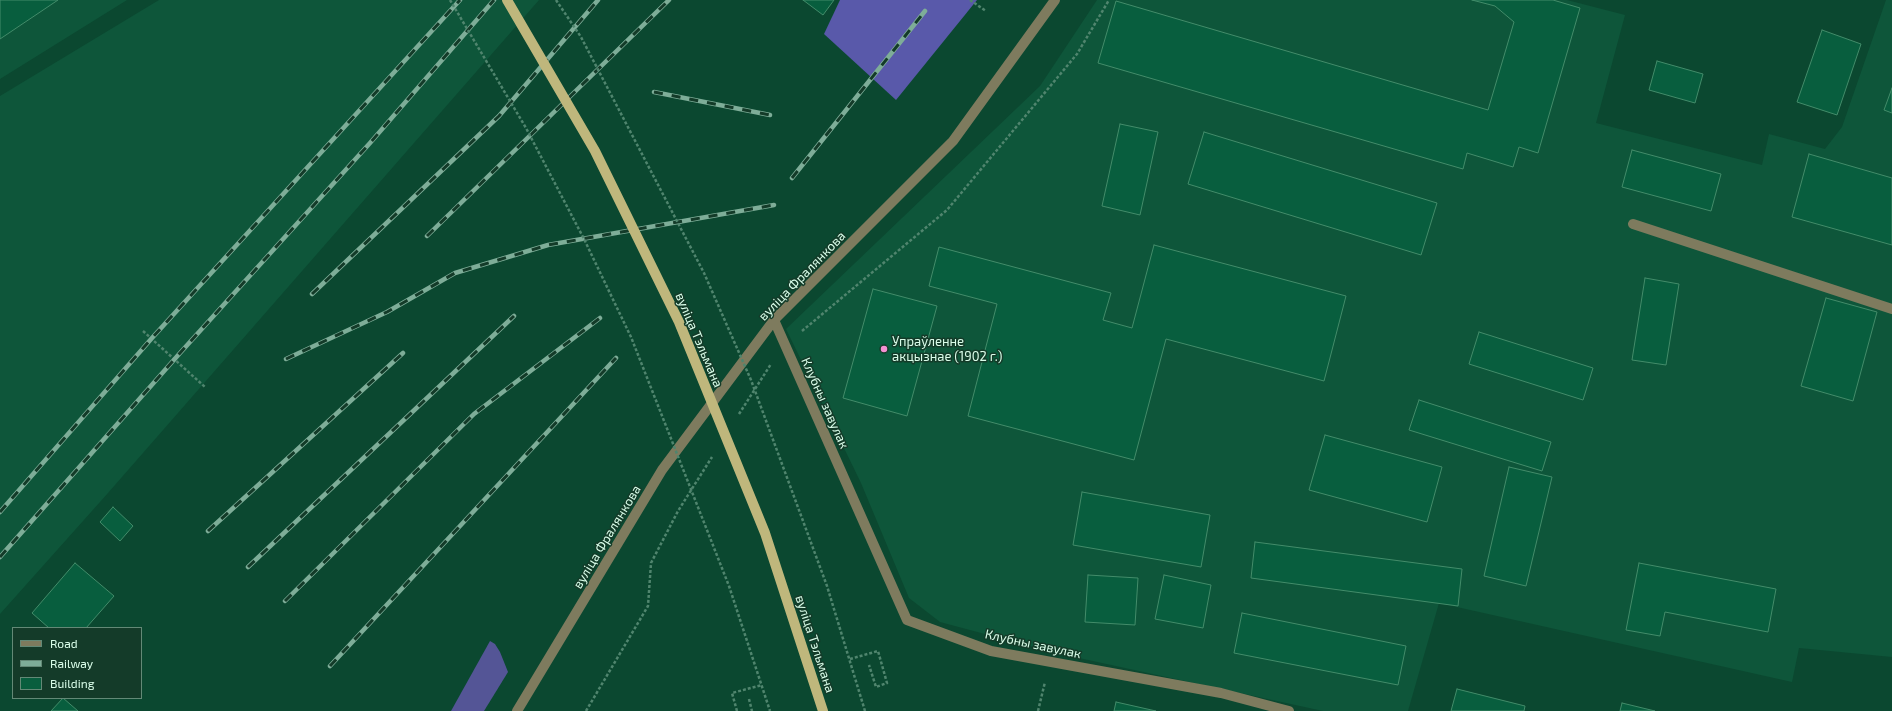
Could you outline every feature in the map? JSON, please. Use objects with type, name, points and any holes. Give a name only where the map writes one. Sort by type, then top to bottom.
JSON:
[{"type":"main road","name":"вуліца Тэльмана","points":[[507,0],[595,150],[679,322],[765,533],[823,711]]},
{"type":"street","name":"вуліца Фралянкова","points":[[517,711],[662,470],[774,320],[953,141],[1055,0]]},
{"type":"street","points":[[1633,224],[1892,309]]},
{"type":"street","name":"Клубны завулак","points":[[774,320],[907,620],[991,651],[1221,693],[1289,711]]},
{"type":"path","points":[[450,0],[526,128],[584,239],[631,337],[729,586],[770,711]]},
{"type":"path","points":[[556,0],[581,37],[704,272],[751,380],[827,586],[865,711]]},
{"type":"path","points":[[970,0],[986,11]]},
{"type":"path","points":[[736,419],[773,360],[786,346],[947,210],[1078,54],[1109,0]]},
{"type":"path","points":[[143,330],[205,387]]},
{"type":"path","points":[[586,711],[648,606],[651,563],[678,511],[715,452]]},
{"type":"path","points":[[850,659],[878,651],[887,683],[876,687],[869,666]]},
{"type":"path","points":[[1038,711],[1050,662]]},
{"type":"path","points":[[737,711],[732,693],[762,685]]},
{"type":"path","points":[[748,699],[752,711]]},
{"type":"shaded area","points":[[0,0],[127,0],[0,79]]},
{"type":"shaded area","points":[[159,0],[539,0],[108,493],[0,614],[0,96]]},
{"type":"shaded area","points":[[840,0],[977,0],[896,100],[824,34]]},
{"type":"shaded area","points":[[1097,0],[1567,0],[1625,15],[1596,123],[1762,165],[1769,134],[1825,149],[1842,127],[1886,0],[1892,0],[1892,657],[1799,648],[1792,682],[1439,603],[1408,711],[1323,711],[1056,653],[940,622],[909,598],[861,483],[786,329],[1040,86]]},
{"type":"shaded area","points":[[490,641],[495,644],[500,652],[508,672],[484,711],[451,711]]},
{"type":"building","points":[[0,0],[58,0],[0,39]]},
{"type":"building","points":[[803,0],[834,0],[823,15]]},
{"type":"building","points":[[1472,0],[1553,0],[1580,8],[1538,153],[1519,147],[1513,167],[1467,153],[1463,169],[1098,63],[1116,1],[1488,110],[1514,22],[1495,6]]},
{"type":"building","points":[[1822,30],[1861,44],[1837,115],[1797,102]]},
{"type":"building","points":[[1657,61],[1703,74],[1695,103],[1649,90]]},
{"type":"building","points":[[1892,88],[1892,113],[1884,110]]},
{"type":"building","points":[[1120,124],[1158,132],[1140,215],[1102,206]]},
{"type":"building","points":[[1204,132],[1437,203],[1421,255],[1188,184]]},
{"type":"building","points":[[1632,150],[1721,174],[1711,211],[1622,187]]},
{"type":"building","points":[[1809,154],[1892,178],[1892,245],[1792,217]]},
{"type":"building","points":[[1154,245],[1346,296],[1324,381],[1166,339],[1134,460],[968,416],[997,304],[929,286],[939,247],[1111,293],[1103,320],[1132,328]]},
{"type":"building","points":[[1645,278],[1679,284],[1666,365],[1632,360]]},
{"type":"building","points":[[873,289],[937,306],[907,416],[843,398]]},
{"type":"building","points":[[1826,298],[1877,312],[1853,401],[1801,386]]},
{"type":"building","points":[[1479,332],[1593,368],[1583,400],[1469,364]]},
{"type":"building","points":[[1419,400],[1551,442],[1542,471],[1409,430]]},
{"type":"building","points":[[1325,435],[1442,467],[1427,522],[1309,490]]},
{"type":"building","points":[[1509,467],[1552,477],[1526,586],[1484,576]]},
{"type":"building","points":[[1082,492],[1210,515],[1201,567],[1073,545]]},
{"type":"building","points":[[113,507],[133,526],[120,541],[100,522]]},
{"type":"building","points":[[1255,542],[1462,569],[1458,606],[1251,578]]},
{"type":"building","points":[[75,563],[114,596],[87,627],[48,627],[32,613]]},
{"type":"building","points":[[1639,563],[1776,589],[1768,632],[1665,612],[1660,636],[1626,630]]},
{"type":"building","points":[[1088,575],[1138,578],[1135,625],[1085,622]]},
{"type":"building","points":[[1164,575],[1211,585],[1203,628],[1155,619]]},
{"type":"building","points":[[1242,613],[1406,646],[1398,685],[1234,653]]},
{"type":"building","points":[[1457,689],[1525,706],[1524,711],[1451,711]]},
{"type":"building","points":[[62,699],[64,699],[78,711],[51,711]]},
{"type":"building","points":[[1116,702],[1156,711],[1114,711]]},
{"type":"building","points":[[1622,703],[1655,711],[1620,711]]},
{"type":"railway","points":[[0,512],[152,338],[460,0]]},
{"type":"railway","points":[[0,557],[180,353],[370,143],[494,0]]},
{"type":"railway","points":[[312,294],[499,116],[598,0]]},
{"type":"railway","points":[[427,236],[669,0]]},
{"type":"railway","points":[[792,178],[925,11]]},
{"type":"railway","points":[[654,92],[770,115]]},
{"type":"railway","points":[[286,359],[387,312],[455,273],[548,245],[774,205]]},
{"type":"railway","points":[[248,567],[514,316]]},
{"type":"railway","points":[[285,601],[474,414],[600,318]]},
{"type":"railway","points":[[208,531],[403,353]]},
{"type":"railway","points":[[330,666],[616,358]]},
{"type":"place","name":"Упраўленне акцызнае (1902 г.)","points":[[884,349]]}]
